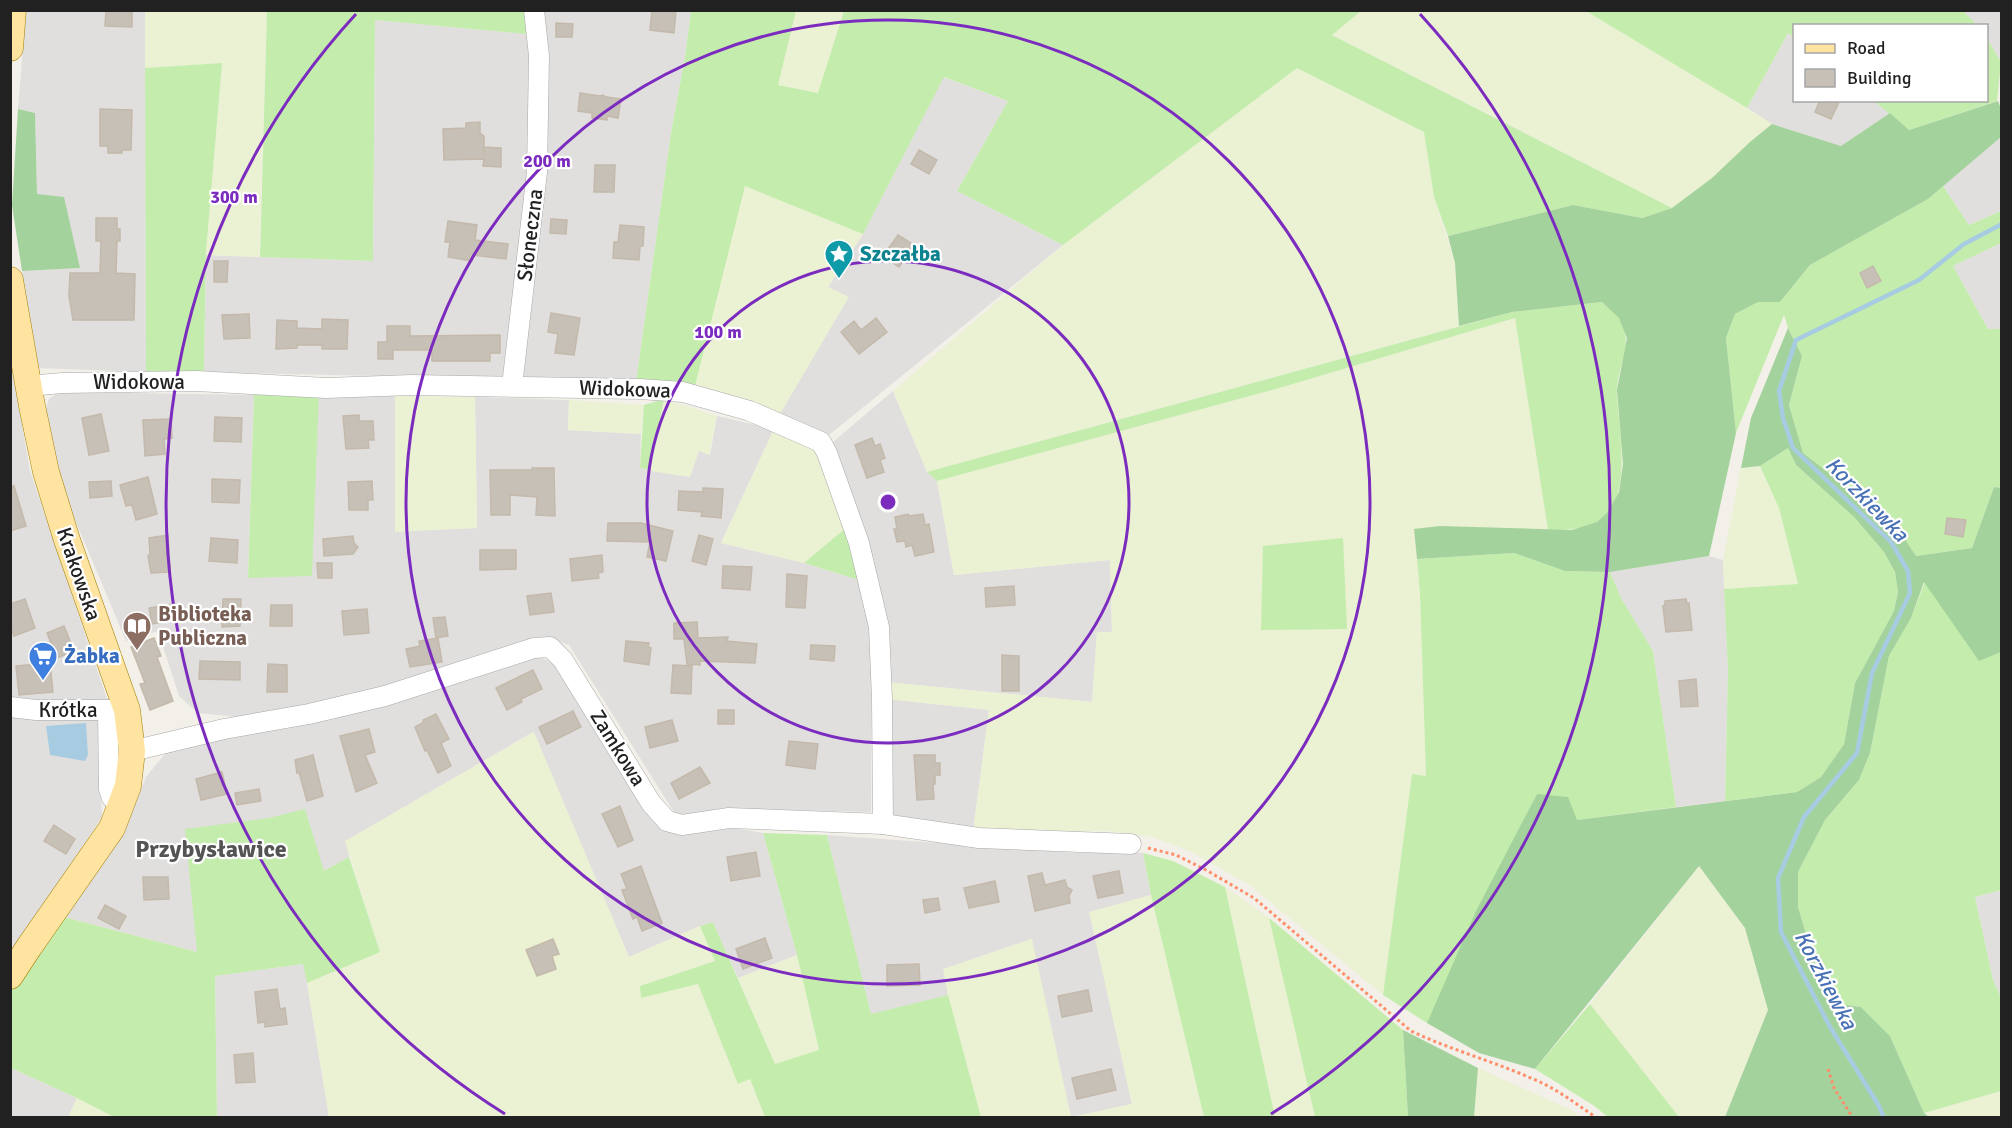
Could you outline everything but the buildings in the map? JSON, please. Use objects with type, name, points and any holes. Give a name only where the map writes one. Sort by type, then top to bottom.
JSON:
[{"type":"main road","points":[[10,48],[13,10]]},
{"type":"main road","name":"Krakowska","points":[[10,280],[28,386],[44,461],[117,710],[132,751],[130,775],[122,804],[106,837],[10,976]]},
{"type":"street","name":"Słoneczna","points":[[512,386],[537,172],[539,56],[534,10]]},
{"type":"street","name":"Widokowa","points":[[28,386],[74,382],[196,381],[326,388],[412,385],[640,388],[683,392],[750,411],[821,442],[828,453],[859,543],[879,627],[883,824]]},
{"type":"street","name":"Zamkowa","points":[[132,751],[224,729],[277,721],[375,699],[534,648],[550,647],[563,660],[651,803],[667,821],[682,825],[729,818],[883,824],[979,838],[1131,844]]},
{"type":"street","name":"Krótka","points":[[10,706],[36,710],[117,710]]},
{"type":"street","points":[[117,710],[109,789],[112,798],[122,804]]},
{"type":"path","points":[[1131,844],[1176,855],[1254,898],[1411,1031],[1439,1044],[1534,1079],[1563,1094],[1596,1118]]},
{"type":"path","points":[[1828,1069],[1834,1088],[1852,1118]]},
{"type":"shaded area","points":[[26,11],[145,11],[146,372],[35,368],[22,271],[80,268],[37,194],[35,113],[18,109]]},
{"type":"shaded area","points":[[526,11],[691,11],[671,133],[636,382],[204,372],[206,255],[373,261],[375,20],[527,34]]},
{"type":"shaded area","points":[[1962,11],[2001,11],[2001,62],[1988,40],[1988,24],[1976,24]]},
{"type":"shaded area","points":[[1788,33],[1793,37],[1793,102],[1875,102],[1890,113],[1841,146],[1772,124],[1747,108]]},
{"type":"shaded area","points":[[943,77],[1008,101],[957,191],[1063,245],[829,435],[780,414],[848,297],[828,287],[863,234]]},
{"type":"shaded area","points":[[2001,137],[2001,211],[1969,225],[1943,186]]},
{"type":"shaded area","points":[[2001,243],[2001,329],[1988,329],[1953,266]]},
{"type":"shaded area","points":[[10,357],[30,471],[107,699],[67,705],[11,700]]},
{"type":"shaded area","points":[[893,391],[927,472],[937,481],[954,575],[1110,560],[1112,632],[1097,632],[1092,702],[886,682],[861,521],[833,442]]},
{"type":"shaded area","points":[[59,392],[254,395],[248,577],[319,393],[395,396],[395,531],[477,528],[475,397],[569,400],[568,430],[641,434],[640,468],[690,477],[699,450],[710,455],[717,416],[774,429],[721,543],[804,563],[862,581],[872,635],[871,812],[751,809],[677,817],[569,645],[544,637],[371,692],[248,718],[198,713],[179,696],[158,631],[126,641],[68,503],[44,413],[49,399]]},
{"type":"shaded area","points":[[1709,556],[1723,560],[1728,670],[1725,801],[1676,807],[1653,651],[1621,598],[1610,572]]},
{"type":"shaded area","points":[[536,653],[561,670],[662,825],[729,827],[763,833],[797,955],[738,978],[713,922],[629,957],[533,732],[346,841],[349,857],[324,871],[282,816],[269,818],[197,952],[64,917],[125,829],[146,777],[169,749]]},
{"type":"shaded area","points":[[887,699],[989,710],[973,832],[890,820]]},
{"type":"shaded area","points":[[11,713],[98,718],[102,817],[11,952]]},
{"type":"shaded area","points":[[827,835],[1077,853],[1143,853],[1151,895],[1090,912],[1132,1104],[1071,1117],[1031,939],[944,969],[948,995],[871,1015]]},
{"type":"shaded area","points":[[2001,890],[2001,997],[1993,980],[1975,897]]},
{"type":"shaded area","points":[[304,964],[329,1117],[217,1117],[215,976]]},
{"type":"shaded area","points":[[11,1068],[77,1098],[68,1117],[11,1118]]},
{"type":"green space","points":[[1962,10],[1976,24],[1793,24],[1793,37],[1788,33],[1747,108],[1586,11]]},
{"type":"green space","points":[[145,11],[267,11],[259,257],[206,255],[222,63],[145,68]]},
{"type":"green space","points":[[267,11],[526,11],[527,34],[375,20],[373,261],[260,257]]},
{"type":"green space","points":[[691,11],[796,11],[778,85],[818,93],[844,11],[1361,11],[1332,35],[1672,208],[1642,218],[1573,205],[1448,236],[1434,197],[1424,132],[1297,68],[1063,245],[957,191],[1008,101],[944,77],[863,234],[745,186],[695,386],[636,382],[671,133]]},
{"type":"green space","points":[[796,11],[844,11],[819,93],[778,85]]},
{"type":"green space","points":[[1361,11],[1586,11],[1772,124],[1712,178],[1672,208],[1331,34]]},
{"type":"green space","points":[[1988,40],[2001,62],[1997,101],[1909,130],[1875,102],[1988,102]]},
{"type":"green space","points":[[222,63],[206,252],[204,372],[146,372],[145,68]]},
{"type":"green space","points":[[1297,68],[1424,132],[1434,197],[1455,263],[1459,326],[927,472],[893,391],[1063,245]]},
{"type":"green space","points":[[1998,101],[2001,109],[2001,137],[1928,199],[1810,265],[1780,302],[1758,302],[1735,314],[1726,338],[1736,433],[1709,556],[1610,572],[1565,571],[1514,553],[1417,559],[1414,529],[1440,526],[1572,530],[1597,522],[1608,512],[1619,492],[1623,464],[1617,390],[1627,338],[1619,318],[1602,302],[1512,312],[1459,326],[1455,263],[1448,236],[1573,205],[1642,218],[1672,208],[1712,178],[1772,124],[1841,146],[1890,113],[1909,130]]},
{"type":"green space","points":[[18,109],[35,113],[37,194],[64,197],[80,268],[22,271],[12,205]]},
{"type":"green space","points":[[745,185],[863,234],[828,287],[849,297],[780,414],[695,386]]},
{"type":"green space","points":[[1943,186],[1969,225],[2001,211],[2001,243],[1953,266],[1988,329],[2001,329],[2001,488],[1994,487],[1972,548],[1916,556],[1895,524],[1803,453],[1789,405],[1802,356],[1784,315],[1736,433],[1726,338],[1735,314],[1758,302],[1780,302],[1810,265],[1928,199]]},
{"type":"green space","points":[[1602,302],[1619,318],[1626,336],[1617,384],[1622,463],[1616,498],[1609,512],[1597,522],[1586,527],[1548,530],[1515,318],[1276,389],[937,481],[927,472],[1512,312]]},
{"type":"green space","points":[[1515,318],[1548,530],[1414,530],[1420,594],[1426,776],[1412,774],[1383,995],[1251,886],[1190,851],[1152,837],[1109,831],[973,832],[989,710],[887,699],[886,682],[1092,702],[1097,632],[1112,632],[1110,560],[954,575],[937,481],[1276,389]]},
{"type":"green space","points":[[1788,328],[1802,356],[1789,405],[1803,453],[1895,524],[1916,556],[1972,548],[1994,487],[2001,488],[2001,652],[1979,661],[1924,582],[1911,618],[1889,656],[1870,753],[1859,780],[1825,820],[1798,872],[1798,907],[1818,974],[1833,1003],[1861,1007],[1890,1036],[1924,1113],[1929,1117],[1725,1117],[1768,1010],[1745,928],[1699,866],[1535,1069],[1479,1053],[1427,1023],[1476,911],[1537,794],[1568,797],[1577,820],[1797,792],[1821,777],[1844,744],[1855,683],[1894,611],[1898,592],[1895,572],[1884,552],[1854,517],[1796,465],[1788,448],[1760,466],[1741,468],[1751,418]]},
{"type":"green space","points":[[319,393],[312,576],[248,578],[254,395]]},
{"type":"green space","points":[[395,396],[475,397],[477,528],[395,532]]},
{"type":"green space","points":[[664,399],[717,416],[709,455],[699,451],[690,477],[650,471]]},
{"type":"green space","points":[[664,399],[650,470],[640,468],[644,405]]},
{"type":"green space","points":[[569,400],[644,405],[641,434],[568,430]]},
{"type":"green space","points":[[774,429],[820,449],[846,528],[804,563],[721,543]]},
{"type":"green space","points":[[1788,448],[1796,465],[1854,517],[1884,552],[1895,572],[1898,592],[1894,611],[1855,683],[1844,744],[1821,777],[1797,792],[1725,801],[1728,670],[1724,589],[1798,584],[1779,508],[1760,466]]},
{"type":"green space","points":[[1760,466],[1779,508],[1798,584],[1724,589],[1723,560],[1741,468]]},
{"type":"green space","points":[[846,528],[862,581],[804,563]]},
{"type":"green space","points":[[1343,538],[1347,629],[1261,630],[1263,546]]},
{"type":"green space","points":[[1514,553],[1565,571],[1610,572],[1621,598],[1653,651],[1676,807],[1577,820],[1537,794],[1427,1023],[1383,995],[1412,774],[1426,776],[1417,559]]},
{"type":"green space","points":[[1925,582],[1979,660],[2001,652],[2001,890],[1975,897],[1993,980],[2001,997],[2001,1091],[1924,1113],[1890,1036],[1861,1007],[1833,1003],[1818,974],[1798,907],[1798,872],[1825,820],[1859,780],[1870,753],[1889,656],[1911,618]]},
{"type":"green space","points":[[534,732],[629,957],[700,926],[715,961],[640,986],[641,998],[698,984],[738,1083],[750,1079],[765,1117],[329,1117],[307,983],[380,952],[345,841]]},
{"type":"green space","points":[[305,809],[324,871],[349,857],[380,952],[307,983],[303,964],[215,976],[217,1117],[114,1117],[11,1068],[10,994],[14,985],[64,917],[197,952],[185,829],[269,818]]},
{"type":"green space","points":[[763,833],[827,835],[871,1014],[948,995],[981,1117],[765,1117],[750,1079],[738,1084],[698,984],[641,998],[640,986],[715,961],[700,926],[713,922],[775,1064],[819,1050],[797,955]]},
{"type":"green space","points":[[1143,853],[1173,861],[1225,887],[1275,1117],[1204,1117]]},
{"type":"green space","points":[[1699,866],[1745,928],[1768,1010],[1725,1117],[1679,1118],[1590,1004]]},
{"type":"green space","points":[[1225,887],[1269,918],[1315,1117],[1275,1117]]},
{"type":"green space","points":[[1151,895],[1204,1117],[1071,1117],[1132,1104],[1089,912]]},
{"type":"green space","points":[[1269,918],[1403,1030],[1408,1117],[1315,1117]]},
{"type":"green space","points":[[1032,939],[1071,1117],[981,1117],[943,969]]},
{"type":"green space","points":[[797,955],[819,1051],[775,1064],[738,978]]},
{"type":"green space","points":[[1590,1004],[1679,1117],[1608,1117],[1535,1069]]},
{"type":"green space","points":[[1403,1030],[1478,1068],[1474,1117],[1408,1117]]},
{"type":"green space","points":[[1478,1068],[1571,1110],[1581,1117],[1474,1117]]},
{"type":"green space","points":[[2001,1091],[2001,1117],[1929,1117],[1924,1113]]},
{"type":"green space","points":[[77,1098],[114,1117],[68,1118]]},
{"type":"water","points":[[86,723],[88,755],[85,761],[50,755],[46,726]]},
{"type":"waterway","name":"Korzkiewka","points":[[1884,1118],[1879,1106],[1830,1027],[1781,932],[1778,878],[1804,817],[1857,753],[1872,673],[1910,593],[1908,571],[1891,542],[1793,448],[1783,418],[1779,391],[1796,340],[1919,280],[1964,244],[2002,224]]},
{"type":"place","name":"Szczałba","points":[[839,280]]},
{"type":"place","name":"Biblioteka Publiczna","points":[[137,652]]},
{"type":"place","name":"Żabka","points":[[43,682]]},
{"type":"district","name":"Przybysławice","points":[[211,849]]}]
